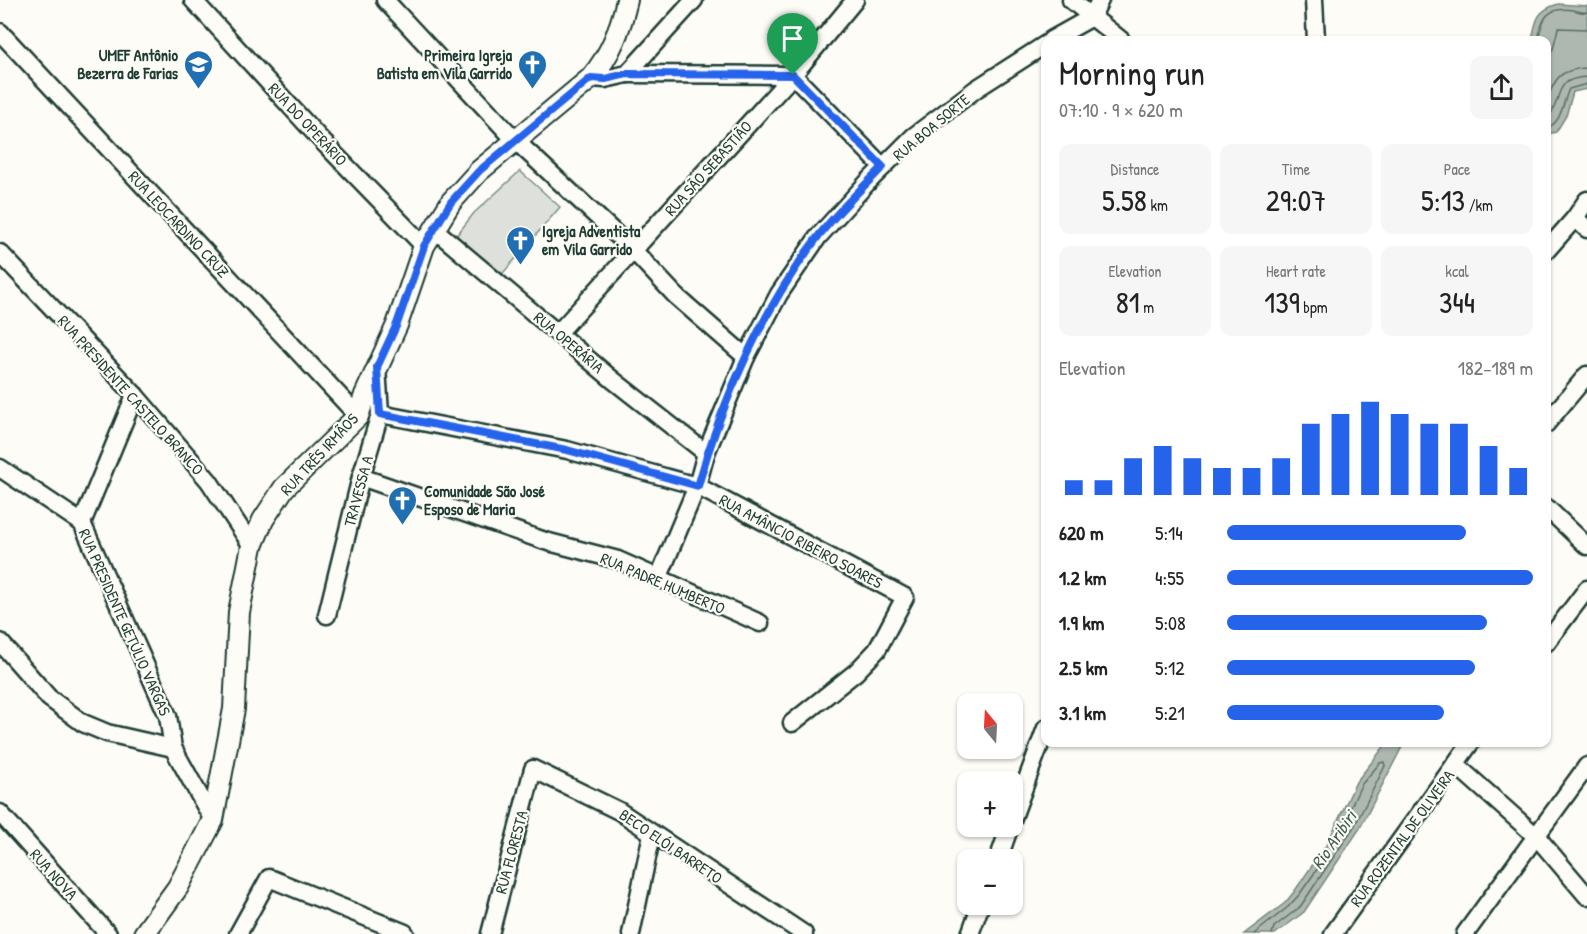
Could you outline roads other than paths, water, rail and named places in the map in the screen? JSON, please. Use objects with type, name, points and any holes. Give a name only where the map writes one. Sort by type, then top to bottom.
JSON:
[{"type":"street","name":"RUA DO OPERÁRIO","points":[[193,0],[322,141],[424,246]]},
{"type":"street","points":[[386,0],[516,141],[633,250],[676,296],[746,357]]},
{"type":"street","name":"RUA TRÊS IRMÃOS","points":[[144,934],[178,886],[213,820],[234,709],[239,612],[252,546],[263,520],[284,488],[358,416],[397,324],[424,246],[451,202],[479,171],[591,78],[612,48],[619,32],[627,0]]},
{"type":"street","points":[[627,74],[694,0]]},
{"type":"street","name":"RUA SÃO SEBASTIÃO","points":[[558,333],[793,75],[855,0]]},
{"type":"street","points":[[1071,0],[1115,36]]},
{"type":"street","points":[[1058,36],[1092,17],[1100,0]]},
{"type":"street","points":[[1314,0],[1316,36]]},
{"type":"street","name":"RUA LEOCARDINO CRUZ","points":[[0,32],[358,416]]},
{"type":"street","name":"RUA BOA SORTE","points":[[658,579],[698,486],[706,453],[746,357],[779,294],[818,237],[914,136],[976,90],[1041,47]]},
{"type":"street","points":[[591,78],[605,79],[627,74],[793,75],[883,167]]},
{"type":"street","points":[[1551,247],[1581,223],[1587,200]]},
{"type":"street","name":"RUA OPERÁRIA","points":[[434,229],[613,380],[706,453]]},
{"type":"street","name":"RUA PRESIDENTE CASTELO BRANCO","points":[[0,253],[135,395],[209,482],[252,546]]},
{"type":"street","name":"TRAVESSA A","points":[[327,615],[360,477],[380,414],[377,367]]},
{"type":"street","points":[[1551,418],[1587,375]]},
{"type":"street","points":[[82,523],[135,395]]},
{"type":"street","name":"RUA AMÂNCIO RIBEIRO SOARES","points":[[380,414],[567,450],[698,486],[905,597],[877,650],[856,672],[792,723]]},
{"type":"street","name":"RUA PRESIDENTE GETÚLIO VARGAS","points":[[0,468],[82,523],[168,716],[173,748]]},
{"type":"street","name":"RUA PADRE HUMBERTO","points":[[360,477],[545,541],[618,561],[759,623]]},
{"type":"street","points":[[1551,512],[1587,546]]},
{"type":"street","points":[[1551,636],[1587,589]]},
{"type":"street","points":[[0,642],[49,698],[84,723],[107,733],[173,748],[213,820]]},
{"type":"street","points":[[1023,790],[1041,742]]},
{"type":"street","name":"RUA ROZENTAL DE OLIVEIRA","points":[[1333,934],[1467,747]]},
{"type":"street","points":[[1455,764],[1537,837],[1587,896]]},
{"type":"street","points":[[1465,934],[1587,766]]},
{"type":"street","name":"BECO ELÓI BARRETO","points":[[533,769],[619,811],[804,934]]},
{"type":"street","name":"RUA FLORESTA","points":[[490,934],[533,769]]},
{"type":"street","name":"RUA NOVA","points":[[0,813],[108,934]]},
{"type":"street","points":[[631,934],[652,834]]},
{"type":"street","points":[[238,934],[269,878],[405,933]]},
{"type":"street","points":[[970,934],[977,915]]},
{"type":"water","points":[[1558,4],[1587,6],[1587,89],[1573,92],[1566,116],[1556,132],[1551,133],[1551,36],[1533,36],[1538,17]]},
{"type":"water","name":"Rio Aribiri","points":[[1384,747],[1402,747],[1360,828],[1304,912],[1275,934],[1244,934],[1285,903],[1294,892],[1327,844],[1356,782]]},
{"type":"place","name":"UMEF Antônio Bezerra de Farias","points":[[199,90]]},
{"type":"place","name":"Primeira Igreja Batista em Vila Garrido","points":[[533,90]]},
{"type":"place","name":"Igreja Adventista em Vila Garrido","points":[[521,266]]},
{"type":"place","name":"Comunidade São José Esposo de Maria","points":[[403,526]]}]
